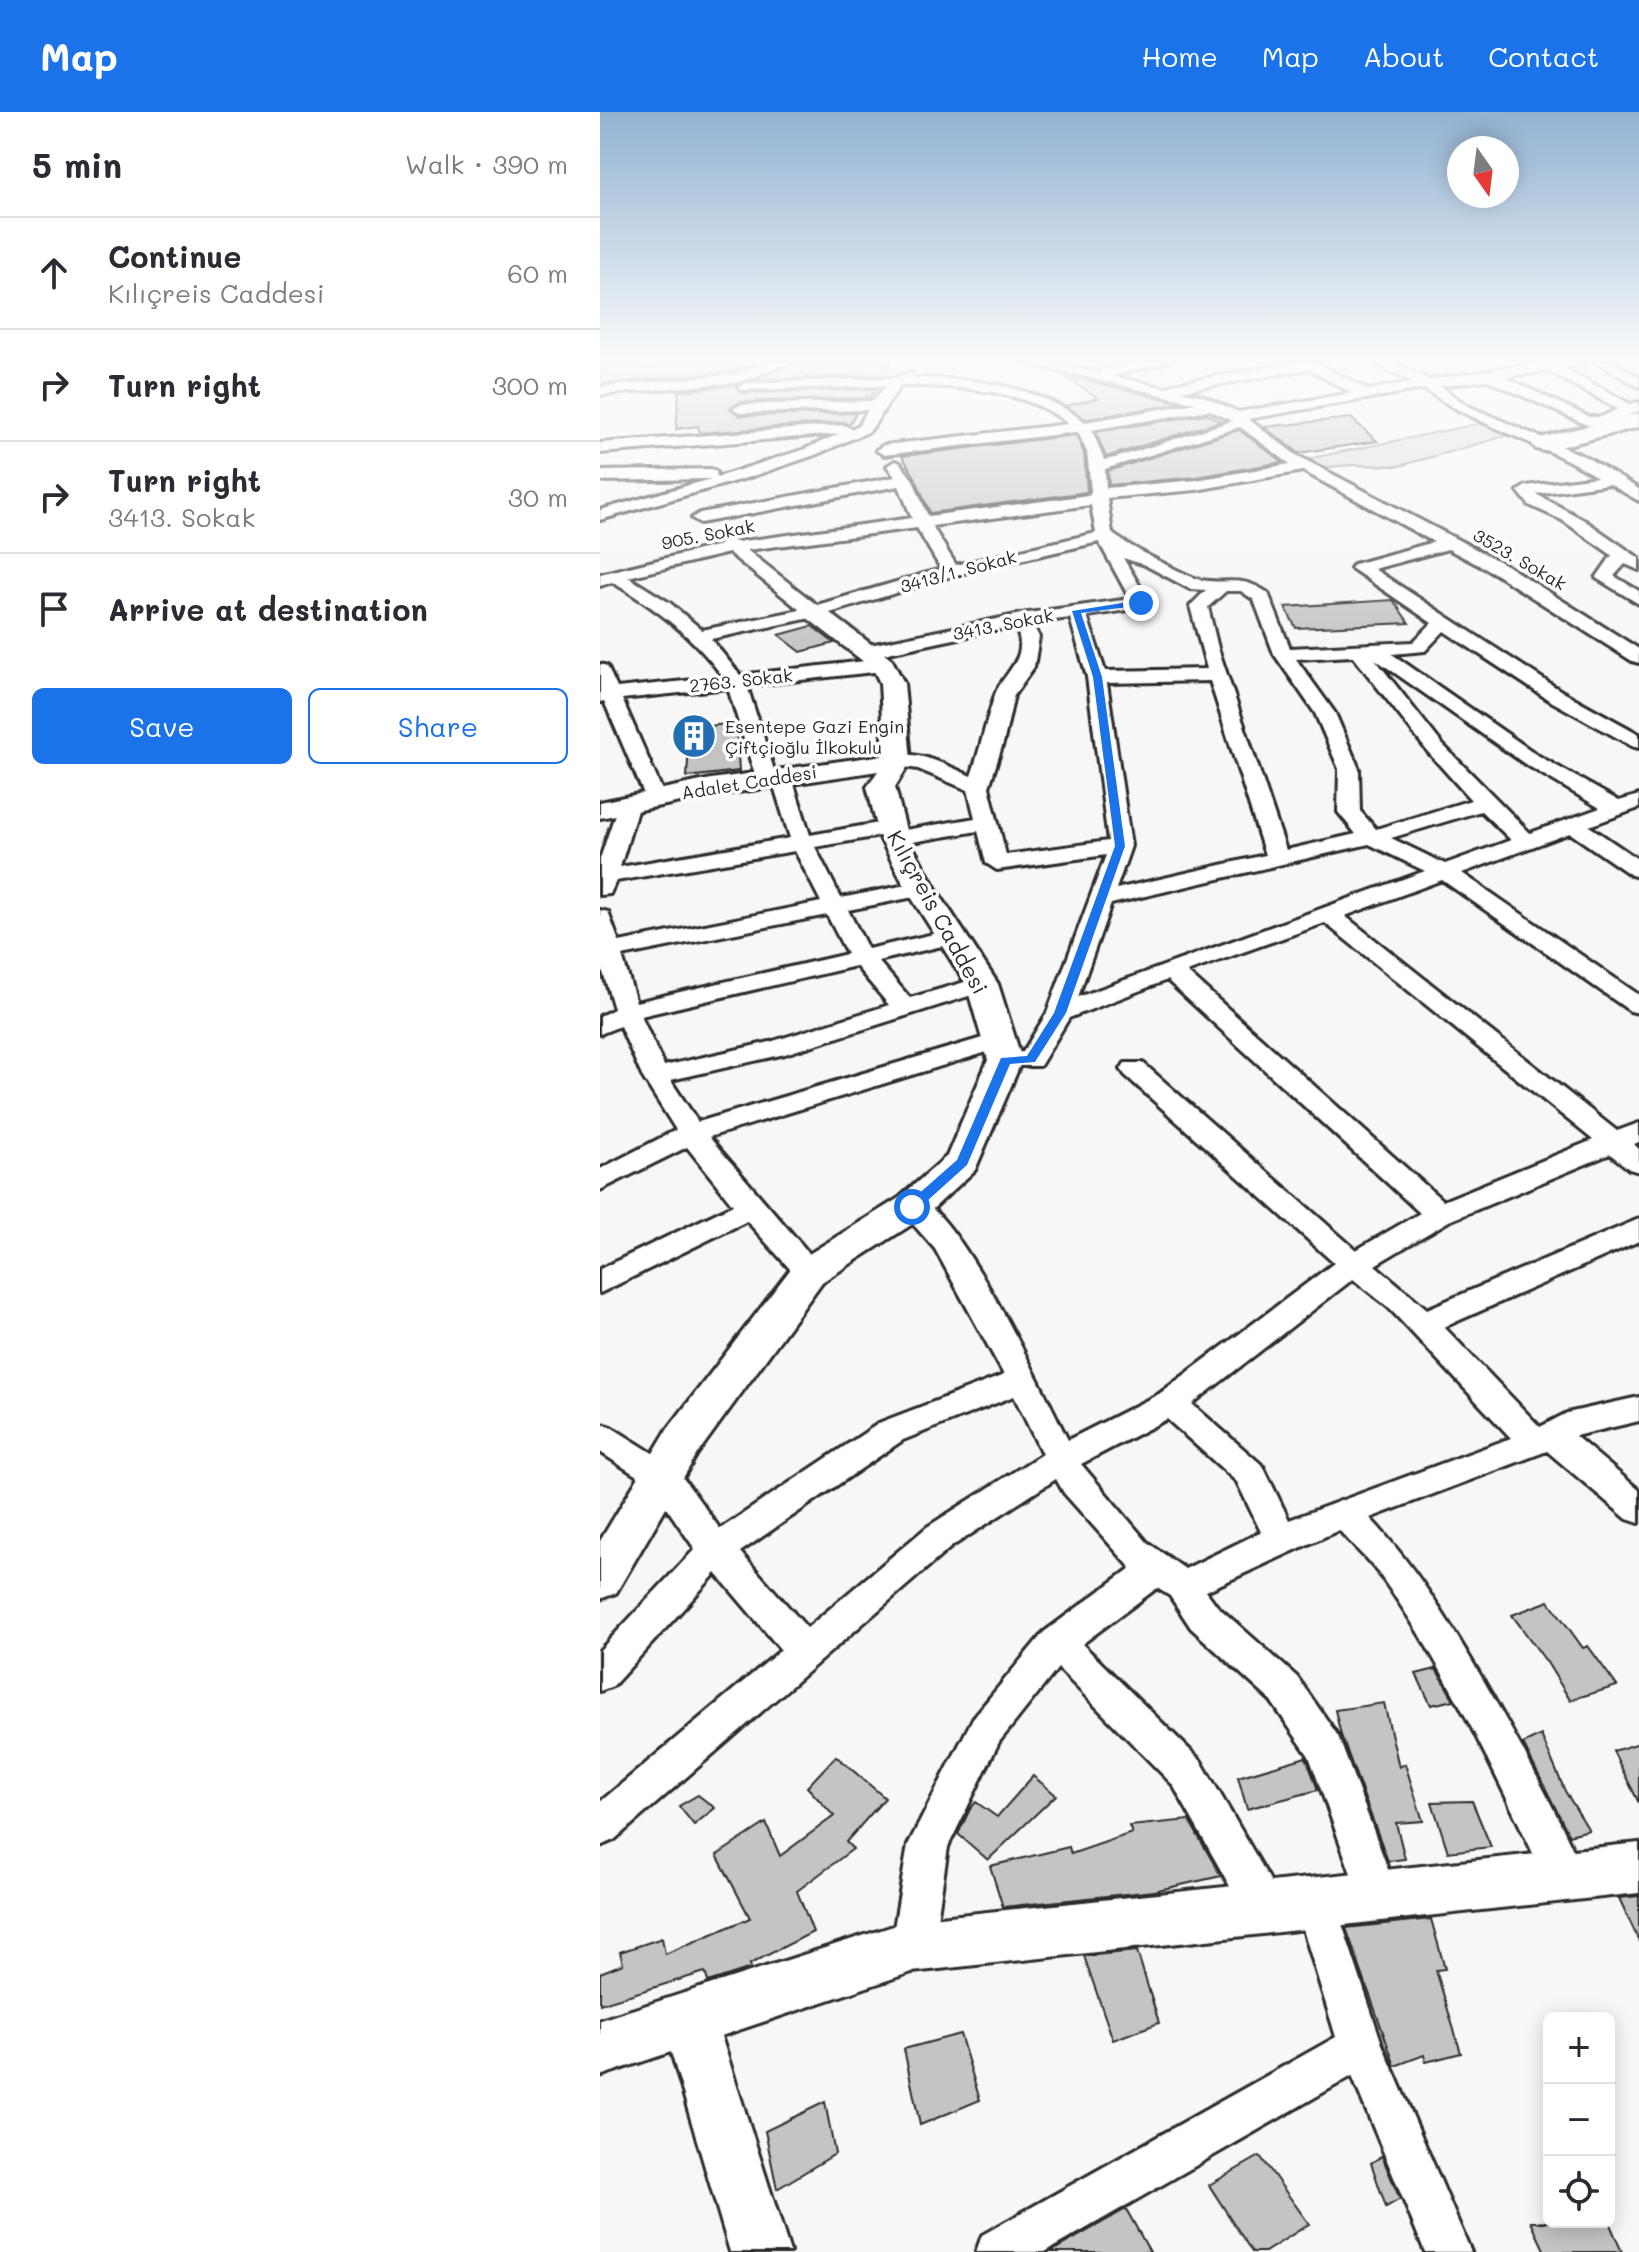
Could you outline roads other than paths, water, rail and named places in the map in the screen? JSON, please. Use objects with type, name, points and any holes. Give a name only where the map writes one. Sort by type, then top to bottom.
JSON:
[{"type":"street","points":[[600,476],[699,462]]},
{"type":"street","points":[[600,515],[691,490],[732,462]]},
{"type":"street","points":[[892,462],[905,480],[922,523],[951,571]]},
{"type":"street","points":[[1098,462],[1096,496],[1104,536],[1130,555],[1151,561],[1196,585],[1219,588],[1245,586],[1262,597],[1283,654],[1325,713],[1349,769],[1349,812],[1371,837],[1445,872],[1639,1006]]},
{"type":"street","points":[[1099,465],[1117,462]]},
{"type":"street","name":"3523. Sokak","points":[[1301,462],[1587,621],[1639,657]]},
{"type":"street","points":[[1581,462],[1639,496]]},
{"type":"street","name":"905. Sokak","points":[[604,579],[733,547],[1309,468]]},
{"type":"street","points":[[1615,479],[1526,491],[1527,496],[1570,518],[1632,561]]},
{"type":"street","points":[[700,518],[905,480]]},
{"type":"street","points":[[691,490],[700,518],[874,659]]},
{"type":"street","name":"3413/1. Sokak","points":[[698,636],[814,612],[951,571],[1104,536]]},
{"type":"street","name":"3413. Sokak","points":[[874,659],[1021,619],[1141,603],[1104,536]]},
{"type":"street","points":[[1451,543],[1360,568],[1556,696],[1639,742]]},
{"type":"street","points":[[1632,561],[1617,565],[1607,572],[1605,578],[1639,599]]},
{"type":"street","points":[[604,579],[653,598],[698,636],[734,680],[802,843],[834,906],[863,958],[904,1007]]},
{"type":"street","points":[[1219,588],[1199,606],[1277,857]]},
{"type":"street","points":[[600,1181],[692,1133],[1002,1051],[1031,1060],[1060,1013],[1120,846],[1097,677],[1077,611]]},
{"type":"street","points":[[1021,619],[1030,637],[1025,667],[1004,695],[994,740],[978,787],[997,863],[1120,846]]},
{"type":"street","points":[[1283,654],[1418,647],[1443,622]]},
{"type":"street","points":[[1368,651],[1435,748],[1524,840]]},
{"type":"street","points":[[1368,651],[1532,760],[1629,805]]},
{"type":"street","name":"2763. Sokak","points":[[606,696],[874,659]]},
{"type":"street","name":"Kılıçreis Caddesi","points":[[874,659],[892,683],[898,761],[881,787],[892,833],[921,889],[982,984],[1002,1051]]},
{"type":"street","points":[[600,670],[641,800],[603,885]]},
{"type":"street","points":[[1097,677],[1218,675]]},
{"type":"street","points":[[898,761],[922,763],[978,787]]},
{"type":"street","name":"Adalet Caddesi","points":[[600,810],[774,776],[898,761]]},
{"type":"street","points":[[1101,899],[1371,837],[1485,803]]},
{"type":"street","points":[[1060,1013],[1524,840],[1629,805]]},
{"type":"street","points":[[603,885],[802,843],[987,823]]},
{"type":"street","points":[[1571,824],[1639,870]]},
{"type":"street","points":[[605,952],[921,889]]},
{"type":"street","points":[[1328,914],[1626,1137],[1639,1163]]},
{"type":"street","points":[[600,917],[605,952],[655,1076],[692,1133],[750,1208],[809,1272]]},
{"type":"street","points":[[600,1026],[627,1012],[951,937]]},
{"type":"street","points":[[1170,970],[1439,1214]]},
{"type":"street","points":[[655,1076],[776,1048],[982,984]]},
{"type":"street","points":[[600,1580],[682,1442],[809,1272],[912,1207],[962,1162],[1002,1051]]},
{"type":"street","points":[[1134,1069],[1353,1264],[1400,1300],[1543,1439],[1639,1509]]},
{"type":"street","points":[[600,1827],[939,1537],[1061,1459],[1170,1403],[1353,1264],[1401,1239],[1439,1214],[1626,1137]]},
{"type":"street","points":[[912,1207],[946,1242],[998,1332],[1076,1484],[1135,1552],[1169,1578],[1204,1617],[1284,1689],[1325,1748],[1378,1896]]},
{"type":"street","points":[[600,1282],[750,1208]]},
{"type":"street","points":[[1424,1323],[1638,1230]]},
{"type":"street","points":[[600,1675],[717,1549],[892,1431],[1021,1381]]},
{"type":"street","points":[[1170,1403],[1251,1475],[1263,1506],[1282,1538]]},
{"type":"street","points":[[912,1946],[928,1845],[986,1730],[1057,1643],[1169,1578],[1543,1439],[1567,1425],[1639,1409]]},
{"type":"street","points":[[604,1445],[663,1476],[698,1528],[804,1650]]},
{"type":"street","points":[[1344,1513],[1391,1563],[1431,1624],[1501,1746],[1564,1875]]},
{"type":"street","points":[[1057,1643],[1187,1773],[1264,1908]]},
{"type":"street","points":[[600,2048],[912,1946],[1639,1868]]},
{"type":"street","points":[[1315,1903],[1361,2047],[1448,2252]]},
{"type":"street","points":[[689,2020],[760,2252]]},
{"type":"street","points":[[999,2252],[1361,2047]]},
{"type":"place","name":"Esentepe Gazi Engin Çiftçioğlu İlkokulu","points":[[694,736]]}]
